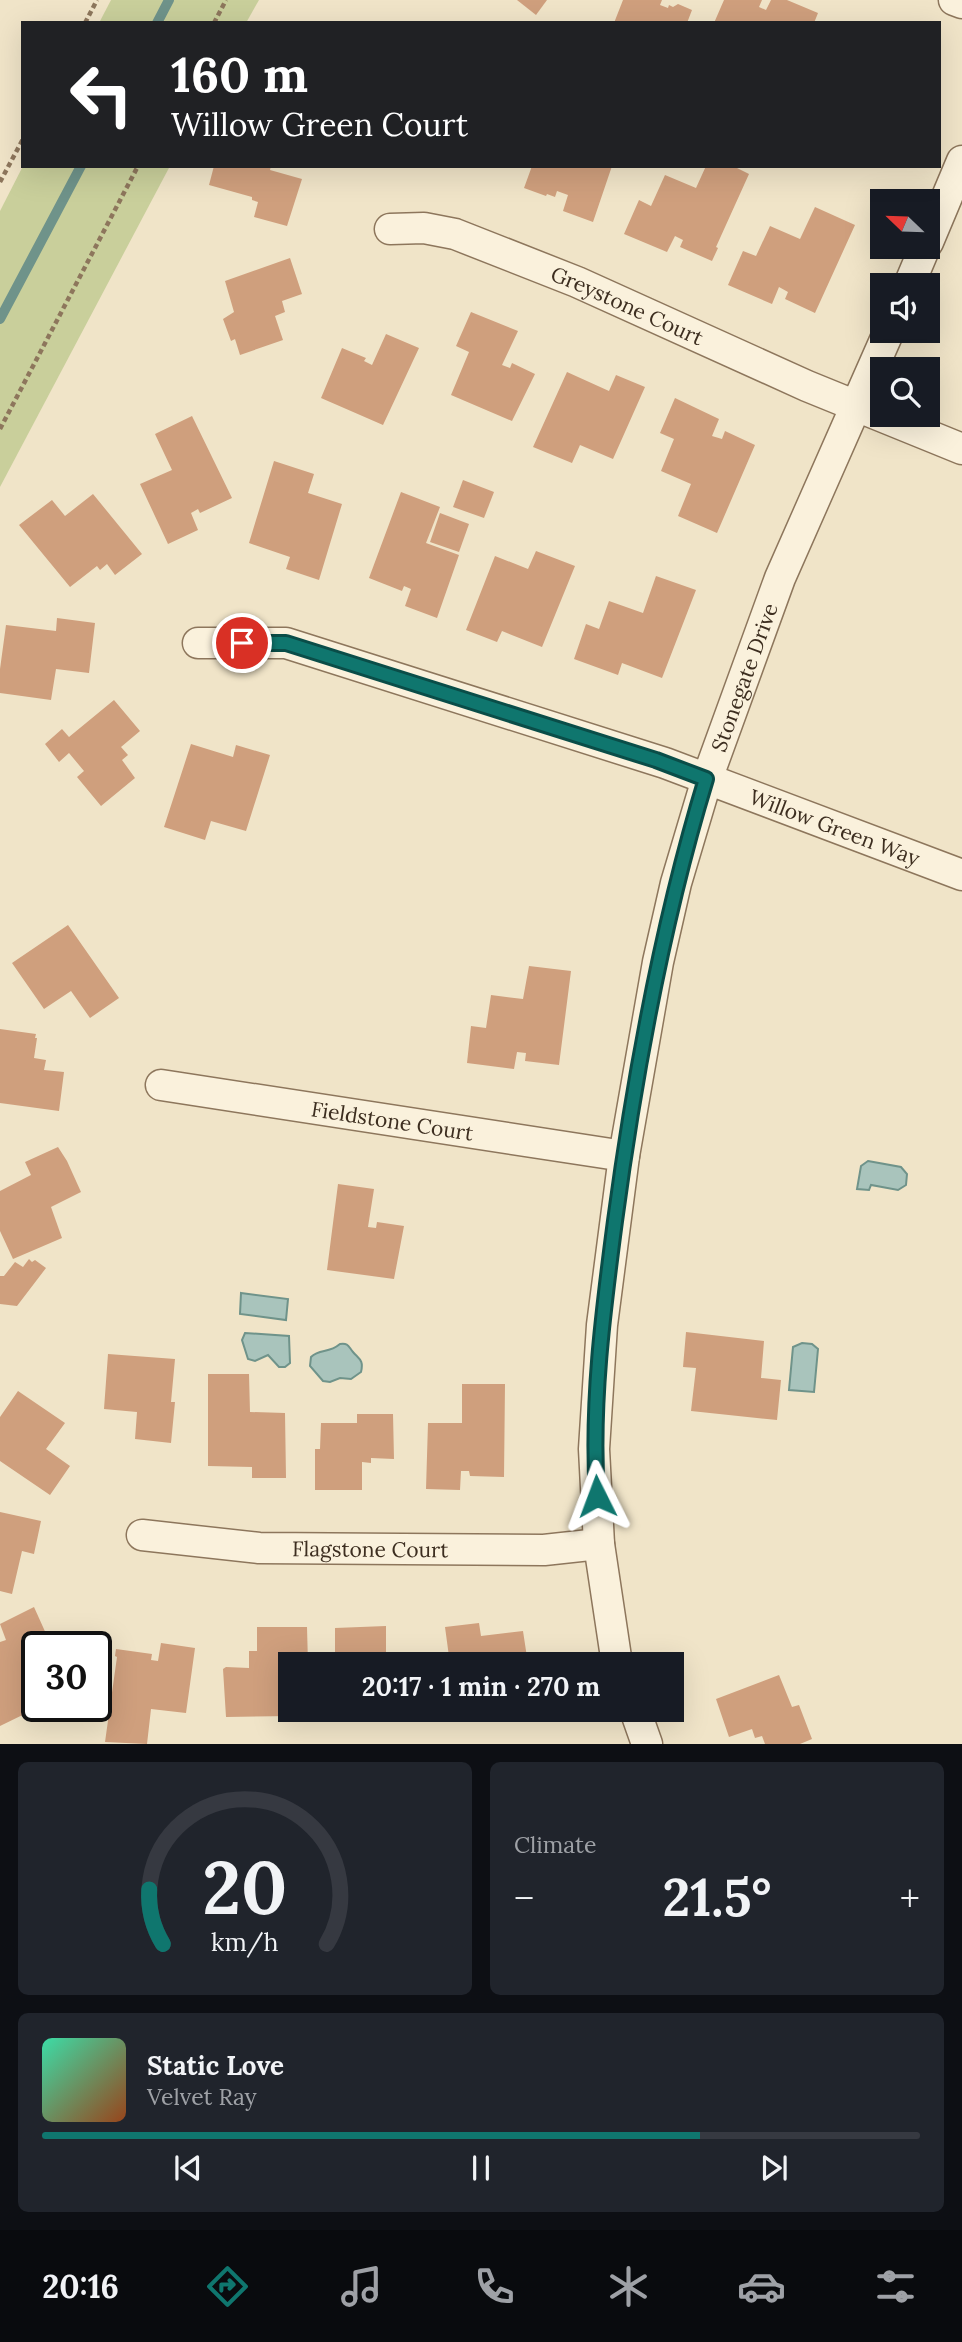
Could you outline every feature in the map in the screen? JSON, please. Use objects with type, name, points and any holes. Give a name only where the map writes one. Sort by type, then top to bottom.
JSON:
[{"type":"street","points":[[954,0],[962,4]]},
{"type":"street","points":[[940,213],[962,161]]},
{"type":"street","name":"Greystone Court","points":[[390,229],[424,228],[455,234],[577,282],[857,407],[962,449]]},
{"type":"street","name":"Stonegate Drive","points":[[615,1652],[599,1544],[594,1449],[602,1325],[624,1156],[658,962],[676,883],[706,779],[780,578],[884,343]]},
{"type":"street","name":"Willow Green Way","points":[[198,643],[286,643],[656,760],[962,875]]},
{"type":"street","name":"Fieldstone Court","points":[[161,1085],[624,1156]]},
{"type":"street","name":"Flagstone Court","points":[[142,1535],[259,1548],[544,1550],[599,1544]]},
{"type":"street","points":[[639,1722],[647,1744]]},
{"type":"path","points":[[86,21],[97,0]]},
{"type":"path","points":[[215,21],[226,0]]},
{"type":"path","points":[[0,182],[21,143]]},
{"type":"path","points":[[0,429],[137,168]]},
{"type":"green space","points":[[111,0],[259,0],[247,21],[100,21]]},
{"type":"green space","points":[[22,168],[169,168],[0,487],[0,211]]},
{"type":"water","points":[[868,1161],[901,1167],[907,1174],[906,1185],[898,1190],[871,1185],[869,1190],[857,1189],[861,1166]]},
{"type":"water","points":[[241,1293],[288,1299],[286,1320],[240,1314]]},
{"type":"water","points":[[245,1333],[289,1336],[290,1363],[279,1367],[268,1355],[255,1361],[248,1359],[242,1340]]},
{"type":"water","points":[[802,1343],[812,1344],[818,1349],[814,1392],[789,1390],[793,1347]]},
{"type":"water","points":[[340,1344],[348,1345],[360,1360],[361,1372],[351,1379],[323,1381],[310,1366],[311,1357]]},
{"type":"building","points":[[517,0],[547,0],[536,15]]},
{"type":"building","points":[[623,0],[662,0],[660,5],[668,8],[669,5],[673,7],[678,4],[692,10],[688,21],[615,21]]},
{"type":"building","points":[[724,0],[762,0],[759,7],[766,10],[771,0],[787,0],[818,13],[815,21],[715,21]]},
{"type":"building","points":[[213,168],[270,168],[302,179],[287,226],[254,217],[258,202],[252,200],[252,197],[209,185]]},
{"type":"building","points":[[531,168],[611,168],[593,222],[563,211],[568,195],[557,191],[555,197],[546,196],[524,188]]},
{"type":"building","points":[[705,168],[737,168],[749,174],[712,261],[680,247],[683,240],[675,236],[667,252],[624,234],[639,200],[651,206],[665,175],[696,188]]},
{"type":"building","points":[[815,207],[855,225],[815,313],[785,299],[788,292],[779,287],[772,304],[728,285],[743,251],[756,256],[770,226],[800,239]]},
{"type":"building","points":[[290,258],[302,294],[282,301],[285,312],[275,316],[283,340],[240,355],[235,339],[231,341],[223,319],[234,312],[225,281]]},
{"type":"building","points":[[471,312],[518,331],[502,365],[510,368],[512,363],[535,374],[512,421],[451,395],[469,352],[456,346]]},
{"type":"building","points":[[386,334],[419,348],[383,425],[321,398],[342,348],[366,358],[364,361],[372,365]]},
{"type":"building","points":[[567,372],[609,391],[616,375],[645,387],[613,459],[580,445],[572,463],[533,447]]},
{"type":"building","points":[[675,398],[719,419],[712,436],[722,439],[725,431],[755,445],[717,533],[678,516],[691,484],[661,471],[674,439],[660,433]]},
{"type":"building","points":[[192,416],[232,498],[200,513],[198,509],[191,513],[198,530],[168,544],[140,484],[172,470],[155,434]]},
{"type":"building","points":[[274,461],[314,474],[308,493],[342,504],[319,580],[286,569],[290,557],[249,543]]},
{"type":"building","points":[[463,480],[494,492],[484,518],[453,507]]},
{"type":"building","points":[[401,492],[440,507],[426,543],[459,555],[437,618],[405,606],[411,589],[404,586],[402,591],[369,578]]},
{"type":"building","points":[[93,494],[142,554],[115,575],[107,564],[100,570],[97,566],[70,587],[19,525],[52,500],[65,516]]},
{"type":"building","points":[[440,513],[469,524],[459,552],[430,542]]},
{"type":"building","points":[[536,551],[575,566],[542,647],[502,631],[497,642],[466,630],[495,556],[528,569]]},
{"type":"building","points":[[656,576],[696,590],[662,678],[622,663],[618,675],[574,659],[586,624],[599,629],[609,601],[643,613]]},
{"type":"building","points":[[57,618],[95,623],[89,673],[56,669],[51,700],[0,693],[0,669],[6,625],[56,631]]},
{"type":"building","points":[[114,700],[140,731],[121,747],[128,755],[122,760],[135,778],[101,806],[77,777],[84,771],[69,753],[59,762],[45,744],[62,729],[69,737]]},
{"type":"building","points":[[191,744],[233,757],[236,745],[270,755],[246,831],[211,821],[205,840],[164,827]]},
{"type":"building","points":[[68,925],[119,998],[90,1018],[71,991],[44,1009],[12,963]]},
{"type":"building","points":[[529,966],[571,971],[559,1065],[525,1061],[526,1053],[517,1052],[514,1069],[467,1063],[471,1026],[486,1028],[491,995],[523,999]]},
{"type":"building","points":[[0,1029],[36,1034],[34,1058],[46,1060],[44,1070],[64,1072],[59,1111],[0,1103]]},
{"type":"building","points":[[58,1147],[81,1192],[51,1207],[62,1238],[13,1259],[0,1231],[0,1191],[31,1175],[25,1162]]},
{"type":"building","points":[[338,1184],[374,1189],[368,1227],[376,1228],[377,1222],[404,1226],[394,1279],[327,1270]]},
{"type":"building","points":[[29,1259],[46,1268],[17,1306],[0,1304],[0,1276],[4,1276],[15,1262],[23,1267]]},
{"type":"building","points":[[686,1332],[764,1341],[761,1378],[781,1380],[777,1420],[691,1411],[696,1368],[683,1367]]},
{"type":"building","points":[[108,1354],[175,1359],[171,1443],[135,1439],[137,1412],[104,1409]]},
{"type":"building","points":[[208,1374],[249,1374],[250,1412],[285,1413],[286,1478],[252,1478],[252,1467],[208,1466]]},
{"type":"building","points":[[462,1384],[505,1384],[504,1477],[470,1476],[469,1471],[461,1471],[460,1490],[426,1489],[428,1423],[462,1423]]},
{"type":"building","points":[[18,1391],[65,1423],[46,1449],[70,1466],[50,1495],[0,1461],[0,1417]]},
{"type":"building","points":[[357,1414],[393,1414],[394,1459],[371,1458],[371,1463],[362,1462],[362,1490],[315,1490],[315,1449],[320,1449],[321,1423],[357,1423]]},
{"type":"building","points":[[0,1512],[41,1521],[34,1554],[22,1551],[12,1594],[0,1591]]},
{"type":"building","points":[[34,1607],[45,1631],[21,1631],[21,1716],[0,1726],[0,1642],[6,1640],[0,1624]]},
{"type":"building","points":[[479,1623],[481,1636],[523,1631],[526,1652],[448,1652],[445,1627]]},
{"type":"building","points":[[386,1626],[386,1652],[335,1652],[335,1628]]},
{"type":"building","points":[[257,1627],[307,1627],[308,1652],[278,1652],[278,1716],[226,1717],[223,1669],[249,1668],[249,1651],[257,1651]]},
{"type":"building","points":[[161,1643],[195,1648],[186,1713],[151,1709],[147,1744],[105,1742],[108,1722],[112,1722],[116,1649],[152,1654],[151,1660],[158,1661]]},
{"type":"building","points":[[779,1675],[792,1707],[799,1705],[812,1739],[800,1744],[765,1744],[762,1736],[755,1738],[752,1729],[729,1737],[716,1699]]},
{"type":"waterway","points":[[158,21],[169,0]]},
{"type":"waterway","points":[[0,319],[80,168]]},
{"type":"route","points":[[242,643],[286,643],[656,760],[706,779],[676,883],[658,962],[624,1156],[602,1325],[594,1449],[597,1496]]}]
